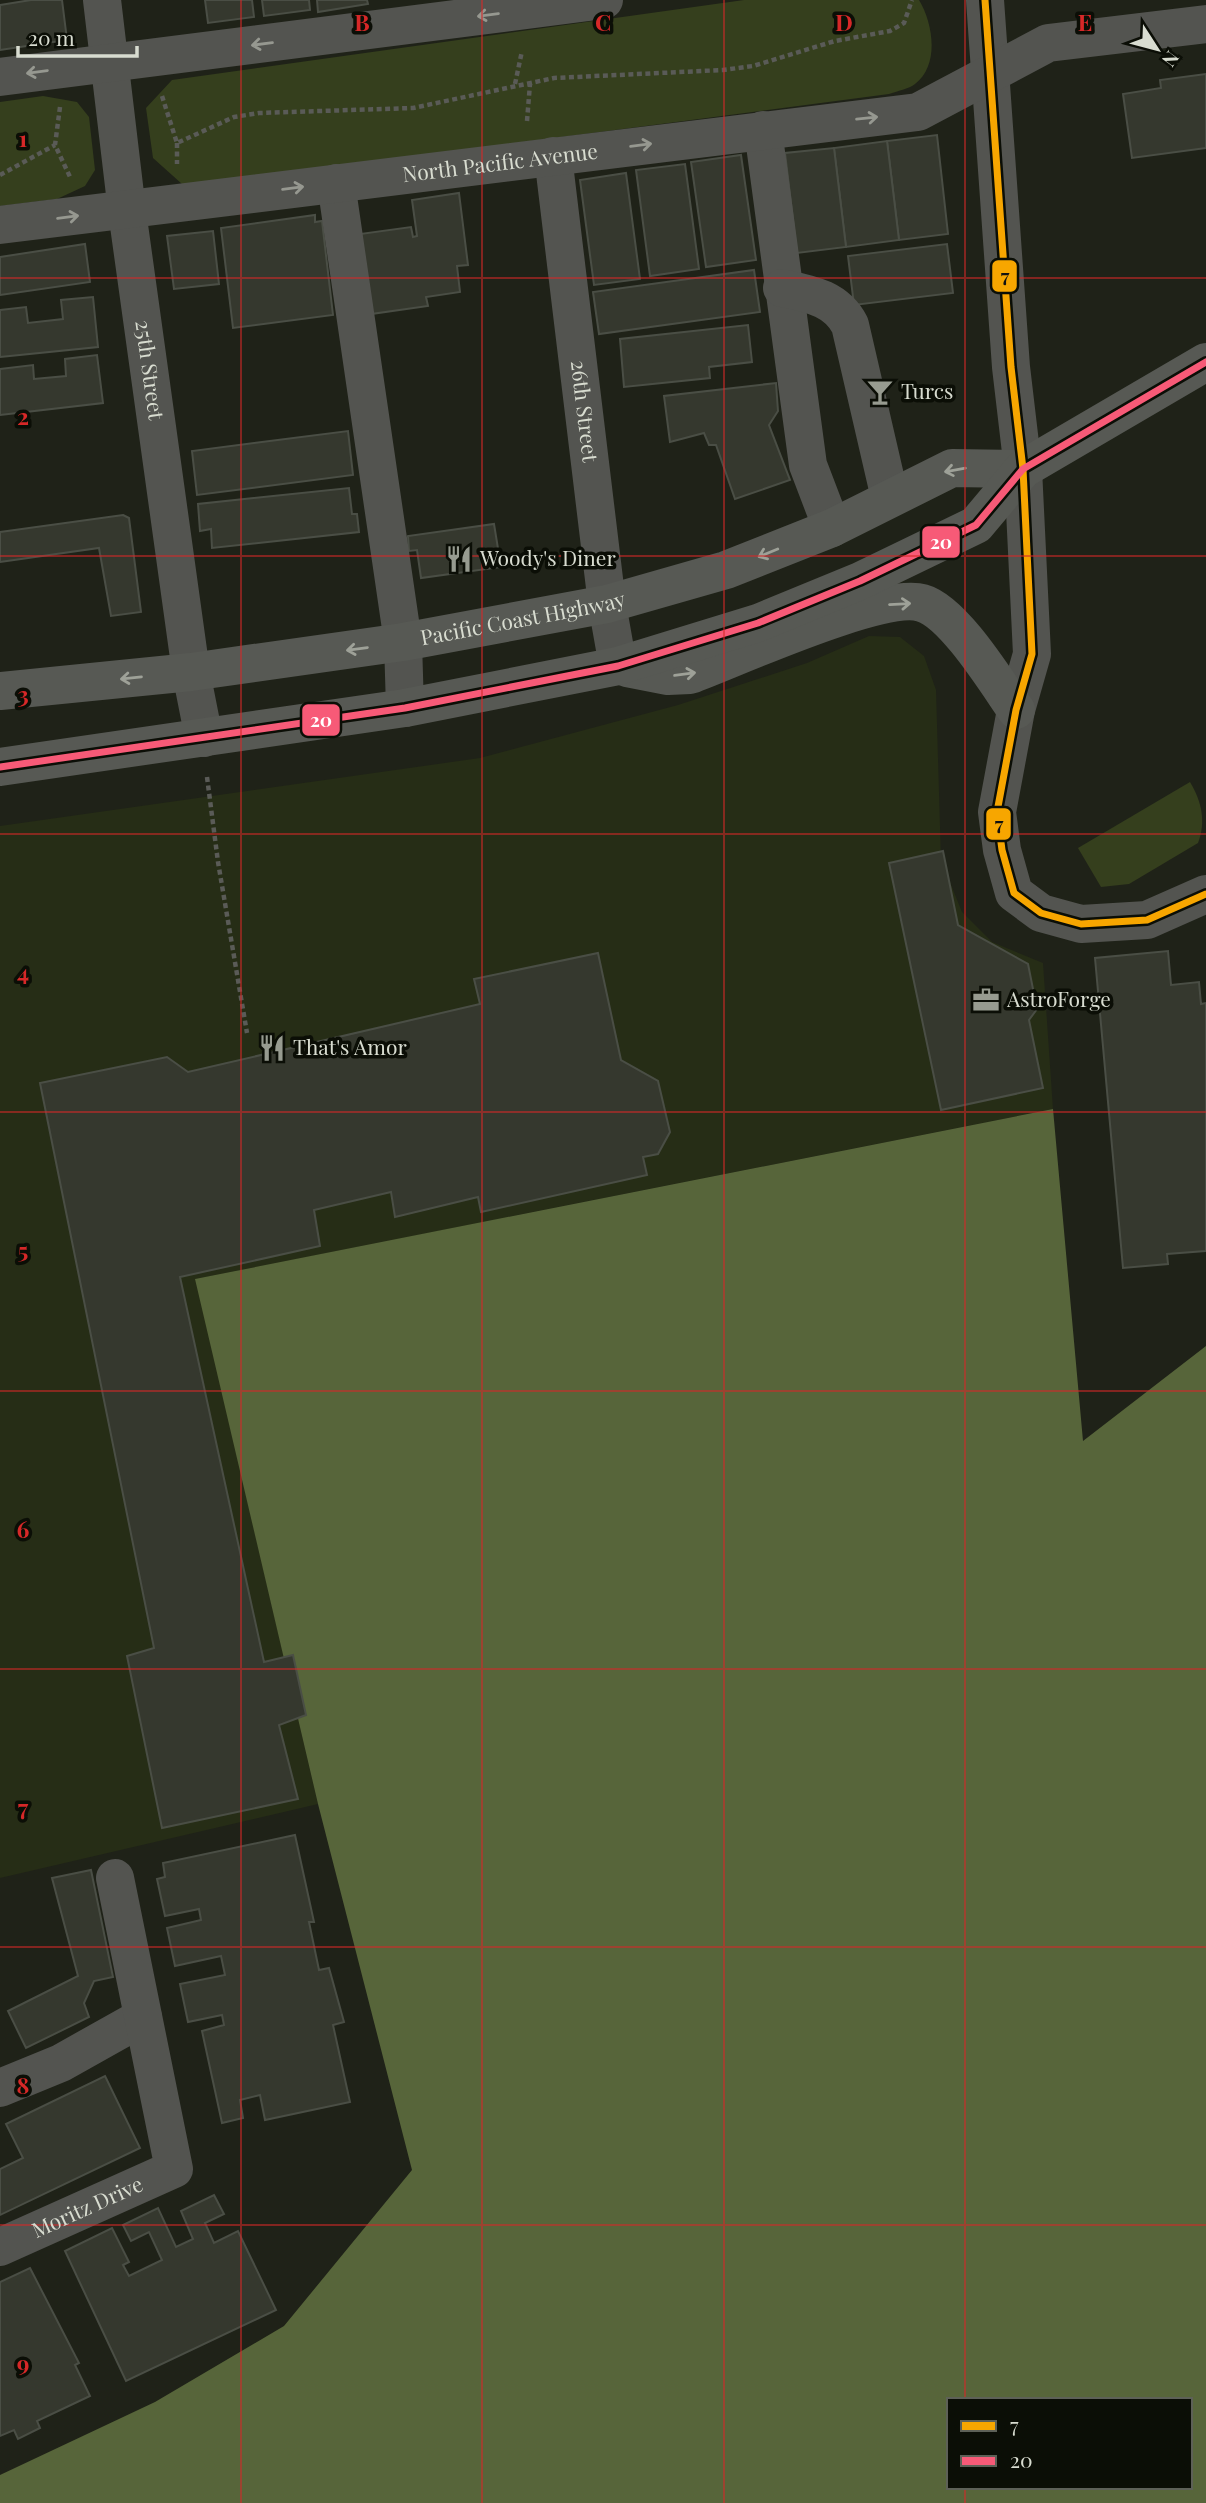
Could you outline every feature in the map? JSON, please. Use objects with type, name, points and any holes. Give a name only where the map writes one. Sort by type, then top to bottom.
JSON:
[{"type":"highway","points":[[0,767],[405,708],[618,666],[758,623],[860,580],[976,525],[1023,469],[1206,362]]},
{"type":"highway","name":"Pacific Coast Highway","points":[[0,691],[191,672],[403,642],[607,604],[726,570],[832,527],[952,468],[1023,469]]},
{"type":"highway","points":[[618,666],[668,676],[690,675],[874,605],[922,603],[941,614],[976,651],[1016,710]]},
{"type":"street","name":"25th Street","points":[[102,0],[127,211],[191,672],[204,738]]},
{"type":"street","points":[[0,77],[111,65],[531,5],[604,0]]},
{"type":"street","points":[[985,0],[1011,367],[1023,469],[1032,654],[1016,710],[997,812],[1002,850],[1014,893],[1041,914],[1081,924],[1147,920],[1206,894]]},
{"type":"street","name":"North Pacific Avenue","points":[[0,225],[918,112],[938,104],[989,71],[1048,43],[1180,18]]},
{"type":"street","points":[[762,130],[808,465],[832,527]]},
{"type":"street","name":"26th Street","points":[[554,156],[607,604],[618,666]]},
{"type":"street","points":[[336,183],[403,642],[405,708]]},
{"type":"street","points":[[782,288],[821,296],[845,315],[850,325],[890,498]]},
{"type":"street","points":[[0,2088],[61,2063],[143,2017],[115,1878]]},
{"type":"street","name":"Moritz Drive","points":[[0,2247],[174,2168],[143,2017]]},
{"type":"path","points":[[153,58],[158,86],[177,144],[234,117],[259,113],[413,108],[554,78],[723,70],[753,65],[835,40],[890,31],[904,23],[912,0]]},
{"type":"path","points":[[66,68],[55,145],[88,214]]},
{"type":"path","points":[[0,176],[55,145]]},
{"type":"path","points":[[204,738],[214,836],[247,1033]]},
{"type":"shaded area","points":[[744,0],[919,0],[928,20],[932,44],[928,66],[915,84],[889,94],[203,184],[182,184],[153,158],[146,108],[172,80]]},
{"type":"shaded area","points":[[43,96],[77,102],[89,117],[95,170],[85,186],[57,199],[0,206],[0,102]]},
{"type":"shaded area","points":[[869,636],[900,637],[924,656],[936,690],[941,860],[962,912],[992,942],[1043,963],[1053,1109],[196,1279],[318,1804],[0,1878],[0,826],[480,758],[678,705],[807,663]]},
{"type":"shaded area","points":[[1190,782],[1202,812],[1198,843],[1129,884],[1101,887],[1078,848]]},
{"type":"shaded area","points":[[1053,1109],[1083,1441],[1206,1346],[1206,2503],[0,2503],[0,2475],[155,2402],[284,2326],[412,2170],[318,1804],[195,1279]]},
{"type":"building","points":[[31,0],[62,0],[67,40],[0,50],[0,5]]},
{"type":"building","points":[[205,0],[252,0],[254,17],[208,23]]},
{"type":"building","points":[[262,0],[309,0],[310,10],[264,16]]},
{"type":"building","points":[[317,0],[367,0],[368,4],[318,12]]},
{"type":"building","points":[[1206,74],[1206,148],[1132,158],[1123,94],[1161,88],[1160,80]]},
{"type":"building","points":[[937,135],[948,234],[899,240],[887,141]]},
{"type":"building","points":[[887,141],[899,240],[846,247],[834,148]]},
{"type":"building","points":[[834,148],[846,247],[797,253],[785,153]]},
{"type":"building","points":[[741,155],[756,260],[706,267],[691,162]]},
{"type":"building","points":[[685,164],[699,269],[650,276],[636,170]]},
{"type":"building","points":[[626,173],[640,279],[594,285],[580,180]]},
{"type":"building","points":[[459,193],[468,265],[457,266],[460,292],[426,297],[428,306],[371,314],[360,234],[411,227],[413,237],[417,236],[412,200]]},
{"type":"building","points":[[315,215],[315,222],[322,221],[333,315],[233,328],[221,228]]},
{"type":"building","points":[[213,231],[219,284],[174,289],[167,236]]},
{"type":"building","points":[[85,244],[90,282],[0,295],[0,257]]},
{"type":"building","points":[[947,244],[953,293],[854,305],[848,256]]},
{"type":"building","points":[[754,270],[760,312],[599,334],[593,292]]},
{"type":"building","points":[[93,297],[98,347],[0,357],[0,310],[26,307],[28,323],[63,319],[61,300]]},
{"type":"building","points":[[748,325],[752,362],[709,367],[710,378],[624,387],[620,339]]},
{"type":"building","points":[[97,355],[103,403],[0,415],[0,369],[33,365],[34,379],[66,376],[65,359]]},
{"type":"building","points":[[776,383],[778,411],[769,425],[790,480],[735,499],[716,445],[709,445],[704,433],[670,442],[664,396]]},
{"type":"building","points":[[348,431],[353,475],[197,495],[192,451]]},
{"type":"building","points":[[349,488],[352,514],[357,514],[359,532],[212,548],[211,529],[200,531],[198,504]]},
{"type":"building","points":[[123,515],[129,518],[141,612],[111,616],[99,548],[0,562],[0,532]]},
{"type":"building","name":"Woody's Diner","points":[[494,524],[501,567],[421,578],[417,550],[409,551],[408,536]]},
{"type":"building","points":[[943,851],[958,925],[1028,964],[1037,1009],[1029,1020],[1043,1088],[941,1110],[889,863]]},
{"type":"building","points":[[1168,951],[1171,985],[1199,982],[1201,1004],[1206,1003],[1206,1251],[1167,1254],[1168,1264],[1123,1268],[1095,958]]},
{"type":"building","points":[[598,953],[621,1060],[658,1081],[670,1132],[658,1154],[643,1157],[647,1175],[481,1212],[478,1197],[395,1217],[391,1192],[314,1210],[320,1246],[180,1277],[264,1662],[293,1655],[306,1715],[279,1725],[298,1799],[162,1828],[127,1656],[154,1648],[40,1083],[167,1057],[188,1072],[480,1004],[474,979]]},
{"type":"building","points":[[295,1835],[314,1922],[309,1922],[319,1970],[329,1968],[344,2022],[333,2025],[350,2102],[265,2120],[260,2095],[240,2100],[243,2118],[222,2123],[202,2031],[224,2025],[222,2015],[188,2022],[180,1984],[225,1975],[221,1956],[175,1966],[167,1928],[201,1920],[199,1909],[165,1916],[157,1879],[165,1877],[163,1863]]},
{"type":"building","points":[[91,1870],[113,1977],[94,1981],[84,2003],[89,2017],[26,2048],[8,2011],[78,1976],[52,1878]]},
{"type":"building","points":[[105,2076],[140,2148],[0,2215],[0,2169],[23,2158],[6,2124]]},
{"type":"building","points":[[214,2195],[224,2214],[205,2223],[214,2243],[238,2231],[276,2310],[126,2381],[65,2251],[112,2228],[129,2262],[123,2265],[129,2276],[162,2260],[149,2232],[131,2241],[123,2225],[158,2208],[176,2247],[193,2239],[181,2211]]},
{"type":"building","points":[[30,2268],[79,2363],[75,2365],[90,2396],[37,2421],[40,2428],[18,2439],[14,2430],[0,2436],[0,2282]]},
{"type":"transit line","name":"7","points":[[985,0],[1011,367],[1023,469],[1032,654],[1016,710],[997,812],[1002,850],[1014,893],[1041,913],[1081,924],[1147,920],[1206,894]]},
{"type":"transit line","name":"20","points":[[0,767],[405,708],[618,666],[758,623],[860,581],[976,525],[1023,469],[1206,362]]},
{"type":"place","name":"Turcs","points":[[880,392]]},
{"type":"place","name":"Woody's Diner","points":[[459,559]]},
{"type":"place","name":"AstroForge","points":[[986,1000]]},
{"type":"place","name":"That's Amor","points":[[272,1048]]}]
